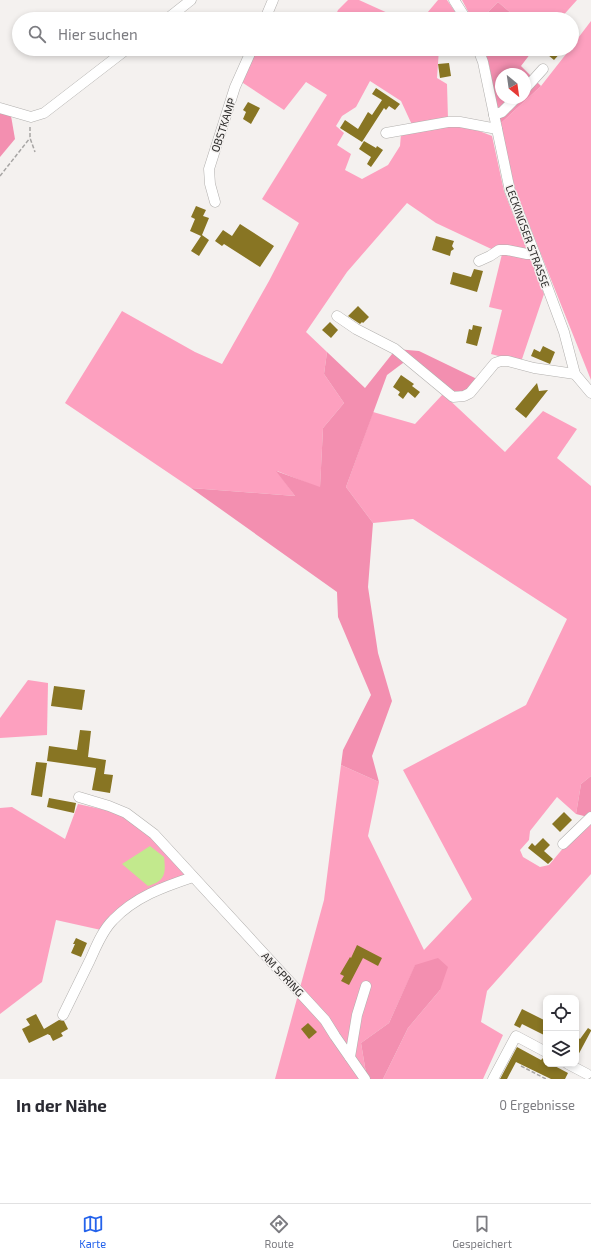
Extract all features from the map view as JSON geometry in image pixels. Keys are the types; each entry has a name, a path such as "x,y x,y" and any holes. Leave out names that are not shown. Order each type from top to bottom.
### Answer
{"street":[{"path":"176,12 191,0"},
{"path":"267,12 273,0"},
{"path":"454,0 462,12"},
{"path":"0,108 31,117 44,113 119,56"},
{"name":"OBSTKAMP","path":"215,202 210,184 209,169 236,87 249,56"},
{"name":"LECKINGSER STRASSE","path":"481,56 510,191 564,332 575,374 591,393"},
{"path":"531,82 543,69"},
{"path":"494,115 502,112 510,104"},
{"path":"386,133 448,122 460,122 497,129"},
{"path":"480,261 486,259 499,250 535,254"},
{"path":"337,316 356,329 395,349 453,397 464,396 470,393 495,363 501,361 508,361 534,368 575,374"},
{"name":"AM SPRING","path":"79,797 126,813 154,834 325,1020 365,1079"},
{"path":"563,844 591,817"},
{"path":"62,1015 101,936 112,921 145,895 193,877"},
{"path":"350,1057 357,1015 366,986"},
{"path":"493,1079 516,1036 543,1050"},
{"path":"574,1067 587,1074"}],"path":[{"path":"31,117 30,138 35,152"},
{"path":"0,176 30,138"},
{"path":"521,1066 546,1079"}],"shaded area":[{"path":"348,0 359,0 386,12 337,12"},
{"path":"438,0 447,0 455,12 428,12"},
{"path":"462,0 577,0 566,12 510,12 498,2 488,12 468,12"},
{"path":"498,2 510,12 488,12"},
{"path":"591,21 591,380 515,189 500,124 522,104 531,104 531,95 541,86 565,56 579,56 579,37"},
{"path":"251,56 439,56 437,78 447,84 448,119 413,127 401,101 370,81 356,107 342,116 336,126 344,133 337,145 351,154 345,170 362,179 388,165 400,146 401,134 442,125 464,125 492,136 504,191 544,294 521,362 491,354 502,310 489,307 502,254 436,223 407,203 347,272 306,332 327,352 324,374 344,403 323,428 320,488 277,471 295,496 191,488 65,403 122,311 195,352 222,364 269,281 299,223 262,199 327,95 306,82 284,110 240,81"},
{"path":"486,56 529,56 521,66 523,68 495,68 495,97"},
{"path":"531,76 541,86 531,95"},
{"path":"496,104 522,104 500,124"},
{"path":"0,108 10,110 15,139 0,157"},
{"path":"396,349 419,351 477,379 469,391 451,391 411,357 387,375 346,487 373,523 368,587 378,653 392,701 372,756 379,782 341,765 343,750 371,695 338,617 337,592 191,488 295,496 276,471 320,487 323,428 344,403 324,374 327,352 365,388"},
{"path":"443,394 505,452 543,411 577,429 557,458 591,486 591,776 581,784 576,814 557,797 530,831 529,840 520,850 523,857 540,867 549,865 591,815 591,874 487,991 481,1022 503,1035 483,1079 383,1079 408,1028 440,990 415,966 389,1023 361,1043 367,1079 275,1079 324,900 341,765 379,782 368,836 424,950 472,899 403,770 526,705 567,619 413,519 373,523 346,487 373,412 415,424"},
{"path":"28,680 48,683 47,735 0,738 0,718"},
{"path":"591,776 591,815 588,817 576,814 581,784"},
{"path":"78,804 124,814 152,836 187,873 185,876 144,894 101,930 56,920 42,982 0,1014 0,808 12,807 65,839"},
{"path":"150,846 164,857 165,868 161,879 158,882 148,886 122,864"},
{"path":"438,958 448,967 440,990 408,1028 383,1079 367,1079 361,1043 389,1023 415,965"}],"building":[{"path":"549,56 558,56 554,60"},
{"path":"449,63 451,76 440,78 438,64"},
{"path":"376,88 400,104 395,110 389,106 386,110 384,108 362,142 340,128 345,120 358,129 368,112 372,115 382,100 372,94"},
{"path":"248,102 260,108 251,124 243,119 246,112 243,110"},
{"path":"364,141 383,150 371,167 367,164 371,157 359,149"},
{"path":"196,206 206,210 203,216 209,218 202,235 209,240 199,256 191,251 201,236 190,231 195,219 191,217"},
{"path":"240,224 274,246 260,267 224,244 222,246 215,241 223,230 232,236"},
{"path":"436,236 454,241 452,246 454,249 451,251 450,256 432,250"},
{"path":"474,269 483,271 477,292 450,284 453,272 471,277"},
{"path":"358,306 369,317 360,324 348,316"},
{"path":"330,322 338,330 331,338 322,330"},
{"path":"473,325 482,327 477,346 466,343 469,329 472,330"},
{"path":"543,346 555,352 550,364 531,356 534,349 540,352"},
{"path":"401,375 414,384 412,386 420,392 415,398 408,392 403,399 398,395 400,392 393,387"},
{"path":"537,383 539,391 548,390 526,418 515,409"},
{"path":"54,686 85,690 82,710 51,706"},
{"path":"80,730 91,731 88,757 106,760 104,774 113,775 110,793 92,790 96,768 47,761 49,746 77,750"},
{"path":"36,762 47,763 42,797 31,795"},
{"path":"49,798 76,803 74,813 47,807"},
{"path":"564,812 572,820 560,832 552,824"},
{"path":"543,838 550,845 544,851 553,859 548,864 528,848 532,843 535,846"},
{"path":"76,938 87,943 81,957 71,953"},
{"path":"357,945 382,958 378,966 363,958 349,985 341,981 344,976 340,974 350,957 351,958"},
{"path":"522,1009 543,1020 543,1034 522,1024 520,1028 514,1025"},
{"path":"36,1014 44,1029 59,1020 64,1021 68,1029 61,1033 63,1036 53,1041 48,1034 29,1043 22,1029 30,1025 26,1019"},
{"path":"308,1023 317,1032 309,1039 301,1029"},
{"path":"588,1028 591,1030 579,1053 579,1038 580,1039"},
{"path":"517,1047 541,1060 543,1058 543,1067 557,1067 568,1073 565,1079 551,1079 516,1062 507,1079 500,1079"}]}
